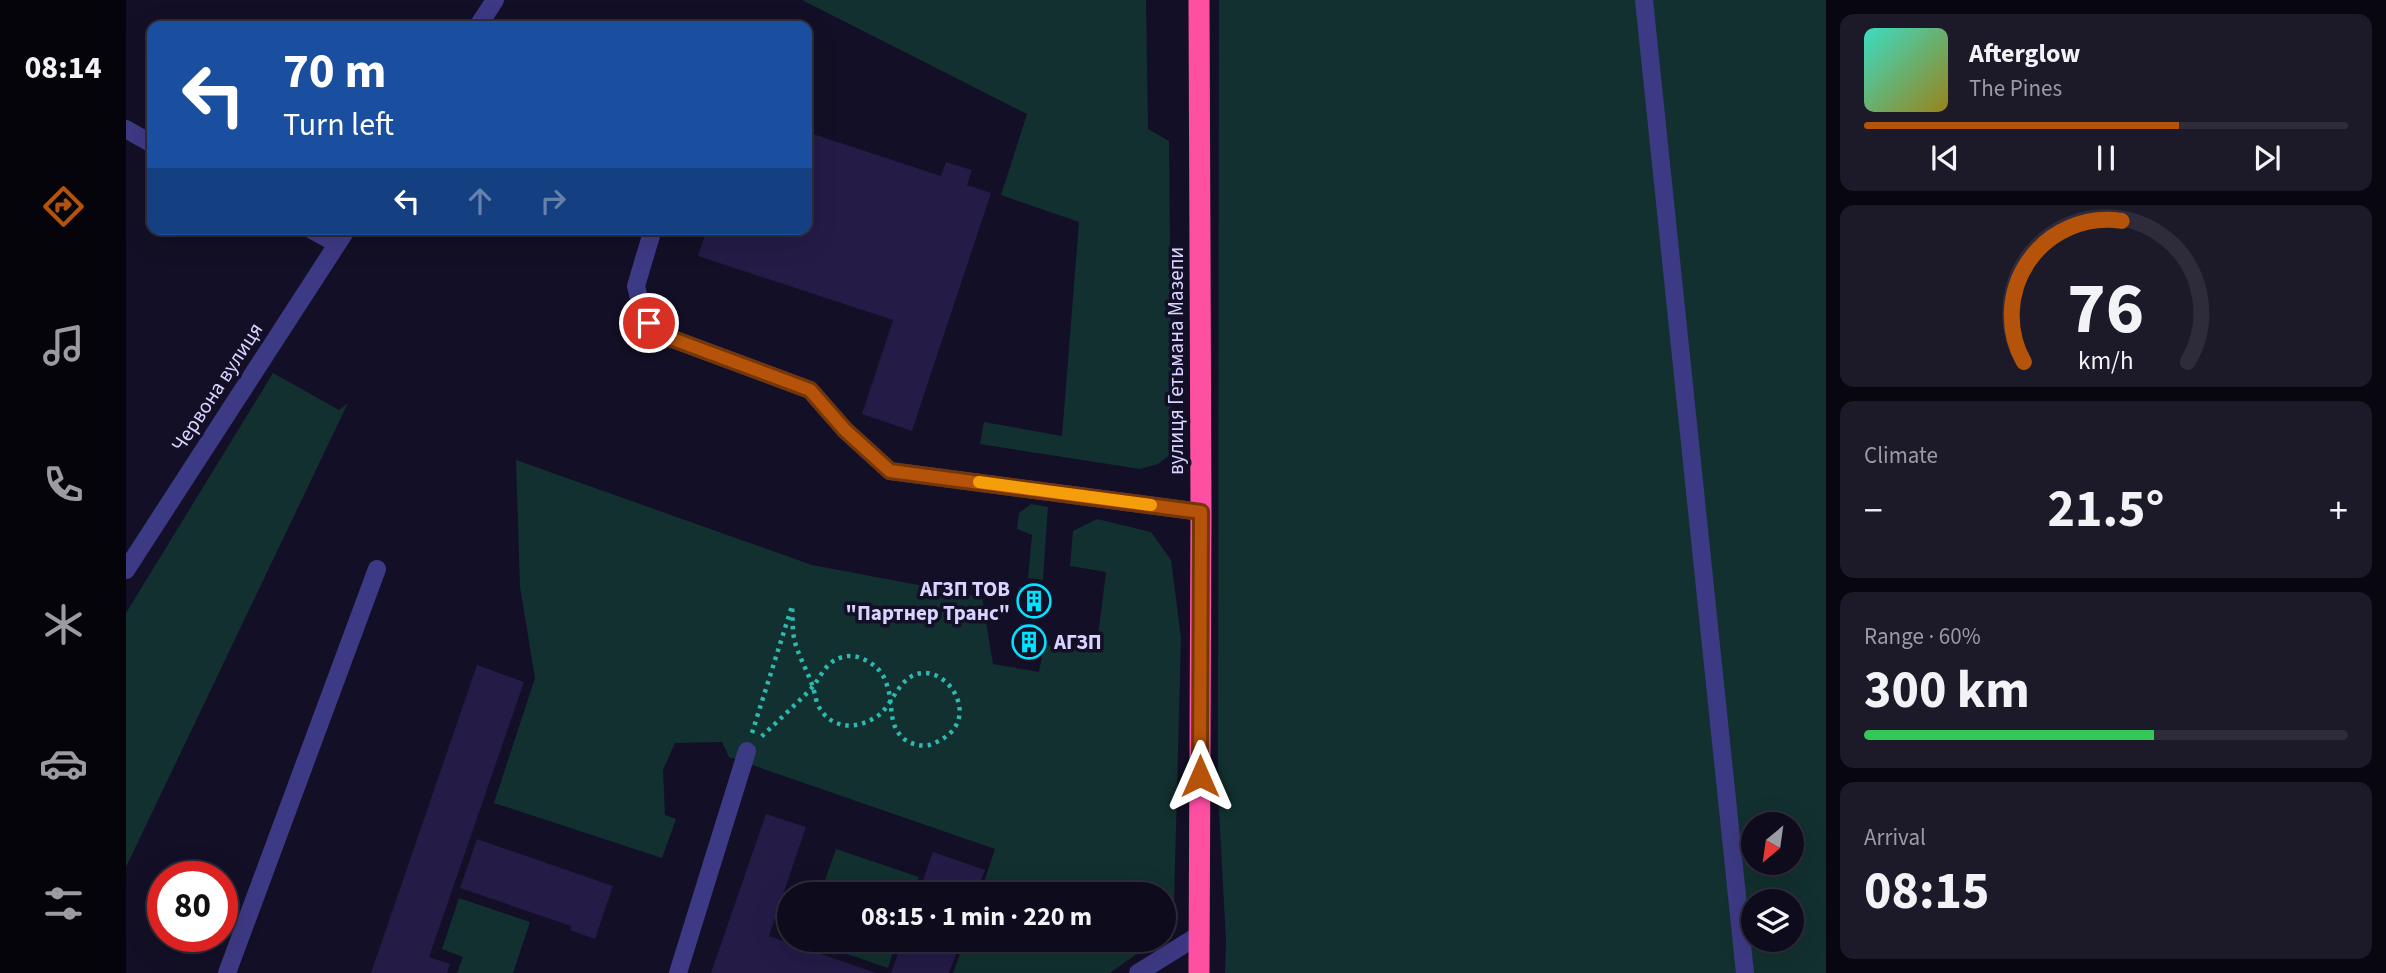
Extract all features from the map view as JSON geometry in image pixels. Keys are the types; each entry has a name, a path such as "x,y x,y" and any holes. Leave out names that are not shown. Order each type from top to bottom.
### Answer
{"highway":[{"name":"вулиця Гетьмана Мазепи","path":"1199,0 1199,973"}],"street":[{"path":"481,21 495,0"},
{"path":"1644,0 1745,973"},
{"path":"126,129 147,141"},
{"path":"651,235 636,286 642,312 649,323 670,338 810,390 845,430 890,471 1201,512"},
{"name":"Червона вулиця","path":"126,570 342,237"},
{"path":"227,973 377,569"},
{"path":"678,973 747,751"},
{"path":"1138,973 1199,935"}],"path":[{"path":"747,751 792,606 794,638 813,687 818,705 834,723 851,727 866,723 881,713 889,703 906,679 923,673 940,678 954,690 960,709 955,727 941,741 925,746 910,743 898,733 892,721 889,703 888,686 877,665 858,657 844,656 830,663 813,687 747,751"}],"green space":[{"path":"802,0 1146,0 1148,129 1169,141 1172,453 1158,464 1140,469 980,444 984,422 1062,436 1079,222 1001,195 1027,114"},
{"path":"1219,0 1826,0 1826,973 1225,973 1226,941 1218,791"},
{"path":"273,373 339,410 348,403 126,867 126,613"},
{"path":"516,460 812,565 982,597 993,664 1039,672 1044,645 1096,652 1106,572 1070,566 1073,531 1097,519 1151,532 1171,560 1181,638 1175,882 984,882 995,849 729,757 722,742 675,743 663,770 665,815 676,819 662,858 494,803 535,678 520,587"},
{"path":"1031,504 1048,507 1043,580 1028,578 1032,535 1017,529 1019,513"},
{"path":"836,849 919,877 917,882 824,882"},
{"path":"459,898 530,922 513,973 457,973 463,957 442,949"},
{"path":"841,952 893,952 888,968"},
{"path":"961,952 1139,952 1110,973 953,973"}],"building":[{"path":"812,134 941,176 946,162 972,170 967,185 991,193 912,431 862,414 893,320 698,256 705,235 812,235"},
{"name":"АГЗП ТОВ \"Партнер Транс\"","path":"1019,587 1051,592 1048,614 1016,610"},
{"name":"АГЗП","path":"1020,624 1041,627 1038,660 1016,657"},
{"path":"477,665 524,682 429,957 450,964 447,973 371,973"},
{"path":"766,814 806,827 787,882 777,882 777,912 769,936 777,939 777,952 815,952 876,973 711,973"},
{"path":"477,839 613,886 595,939 570,930 571,926 460,888"},
{"path":"933,852 985,870 980,882 922,882"},
{"path":"899,952 957,952 949,973 891,973"}],"slow traffic":[{"path":"979,482 1151,505"}],"place":[{"name":"АГЗП ТОВ \"Партнер Транс\"","path":"1034,601"},
{"name":"АГЗП","path":"1029,642"}],"route":[{"path":"649,323 670,338 810,390 845,430 890,471 1201,512 1200,776"}]}
